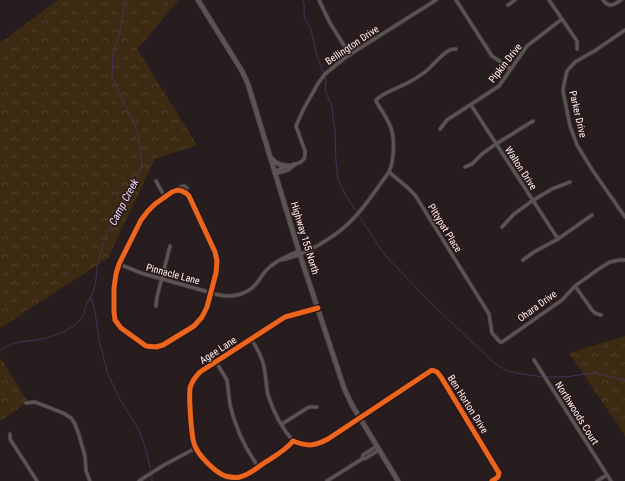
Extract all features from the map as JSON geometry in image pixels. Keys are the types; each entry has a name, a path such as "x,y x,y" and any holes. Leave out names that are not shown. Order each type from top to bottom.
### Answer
{"main road":[{"name":"Highway 155 North","path":"198,0 242,70 249,87 300,253 344,388 352,405 398,481"},
{"path":"270,157 277,164 288,166"}],"street":[{"path":"319,0 330,23 350,55"},
{"name":"Bellington Drive","path":"296,164 304,159 305,151 296,126 303,110 325,74 346,57 436,0"},
{"path":"456,0 492,56 511,70"},
{"path":"508,5 515,0"},
{"path":"549,0 577,41 577,49"},
{"path":"603,0 605,3 610,5 621,0"},
{"name":"Pipkin Drive","path":"440,129 447,120 499,86 527,46 562,19"},
{"name":"Parker Drive","path":"625,30 596,50 574,62 568,71 563,91 570,126 577,144 593,171 625,217"},
{"path":"389,172 392,165 393,134 391,127 376,100 386,92 415,79 425,72 437,60 451,50 456,49"},
{"name":"Walton Drive","path":"471,105 558,239"},
{"path":"465,167 472,164 482,154 496,144 533,121"},
{"path":"275,172 296,164"},
{"path":"275,172 288,170 296,164"},
{"name":"Pinnacle Lane","path":"119,264 141,273 223,296 236,296 245,293 255,285 270,266 331,238 350,222 389,172"},
{"name":"Pittypat Place","path":"389,172 415,195 480,299"},
{"path":"156,181 165,197"},
{"path":"502,227 514,214 532,201 552,189 570,182"},
{"path":"179,190 188,195 214,250 217,264 211,293 205,311 200,320 163,345 149,347 121,328 115,320 115,278 119,264 143,218 153,206 165,197 174,191 179,190"},
{"path":"523,260 527,256 558,239 592,215"},
{"path":"156,306 161,279 170,246"},
{"name":"Ohara Drive","path":"480,299 489,314 492,332 500,342 502,342 562,300 575,286 610,262 625,260"},
{"path":"575,286 592,310 601,315"},
{"name":"Agee Lane","path":"196,448 192,436 190,386 200,372 285,317 318,308"},
{"path":"251,340 258,350 261,358 272,407 293,441 311,446 319,444 361,418"},
{"name":"Northwoods Court","path":"534,360 611,481"},
{"path":"216,362 227,380 230,405 240,435 258,467"},
{"name":"Ben Horton Drive","path":"361,418 432,370 438,372 500,473 498,477 492,481"},
{"path":"26,403 35,402 63,413 71,418 79,435 85,456 86,471 90,481"},
{"path":"282,424 309,407 317,407"},
{"path":"10,434 10,439 37,481"},
{"path":"139,481 164,465 196,448 216,471 225,476 240,477 248,474 286,449 293,441"},
{"path":"327,481 366,458 378,448"},
{"path":"597,481 607,475"}],"green space":[{"path":"58,0 179,0 137,49 197,145 155,159 108,258 0,328 0,43"},
{"path":"625,336 625,436 569,353"},
{"path":"0,357 28,402 0,421"}],"waterway":[{"name":"Camp Creek","path":"0,351 18,342 42,339 59,334 82,318 86,305 94,289 97,265 107,233 136,181 141,168 142,163 139,139 135,124 112,78 113,55 119,36 126,0"},
{"path":"303,0 305,20 310,28 317,57 324,73"},
{"path":"325,76 325,91 332,106 338,180 346,196 385,255 429,301 493,362 506,370 543,377"},
{"path":"91,298 95,311 99,340 108,374 118,396 139,430 151,471"},
{"path":"547,377 565,377 593,373 625,380"},
{"path":"152,476 152,481"}],"cycle path":[{"path":"178,190 189,196 215,252 217,261 216,273 207,307 202,317 194,326 163,345 156,347 146,346 121,328 115,320 114,288 116,274 119,264 141,220 155,204 172,192 178,190"},
{"path":"318,308 285,317 200,372 195,377 190,388 192,435 197,450 208,463 225,476 243,476 280,453 293,441 311,445 328,439 432,370 437,372 441,377 499,473 498,477 492,481"}]}
